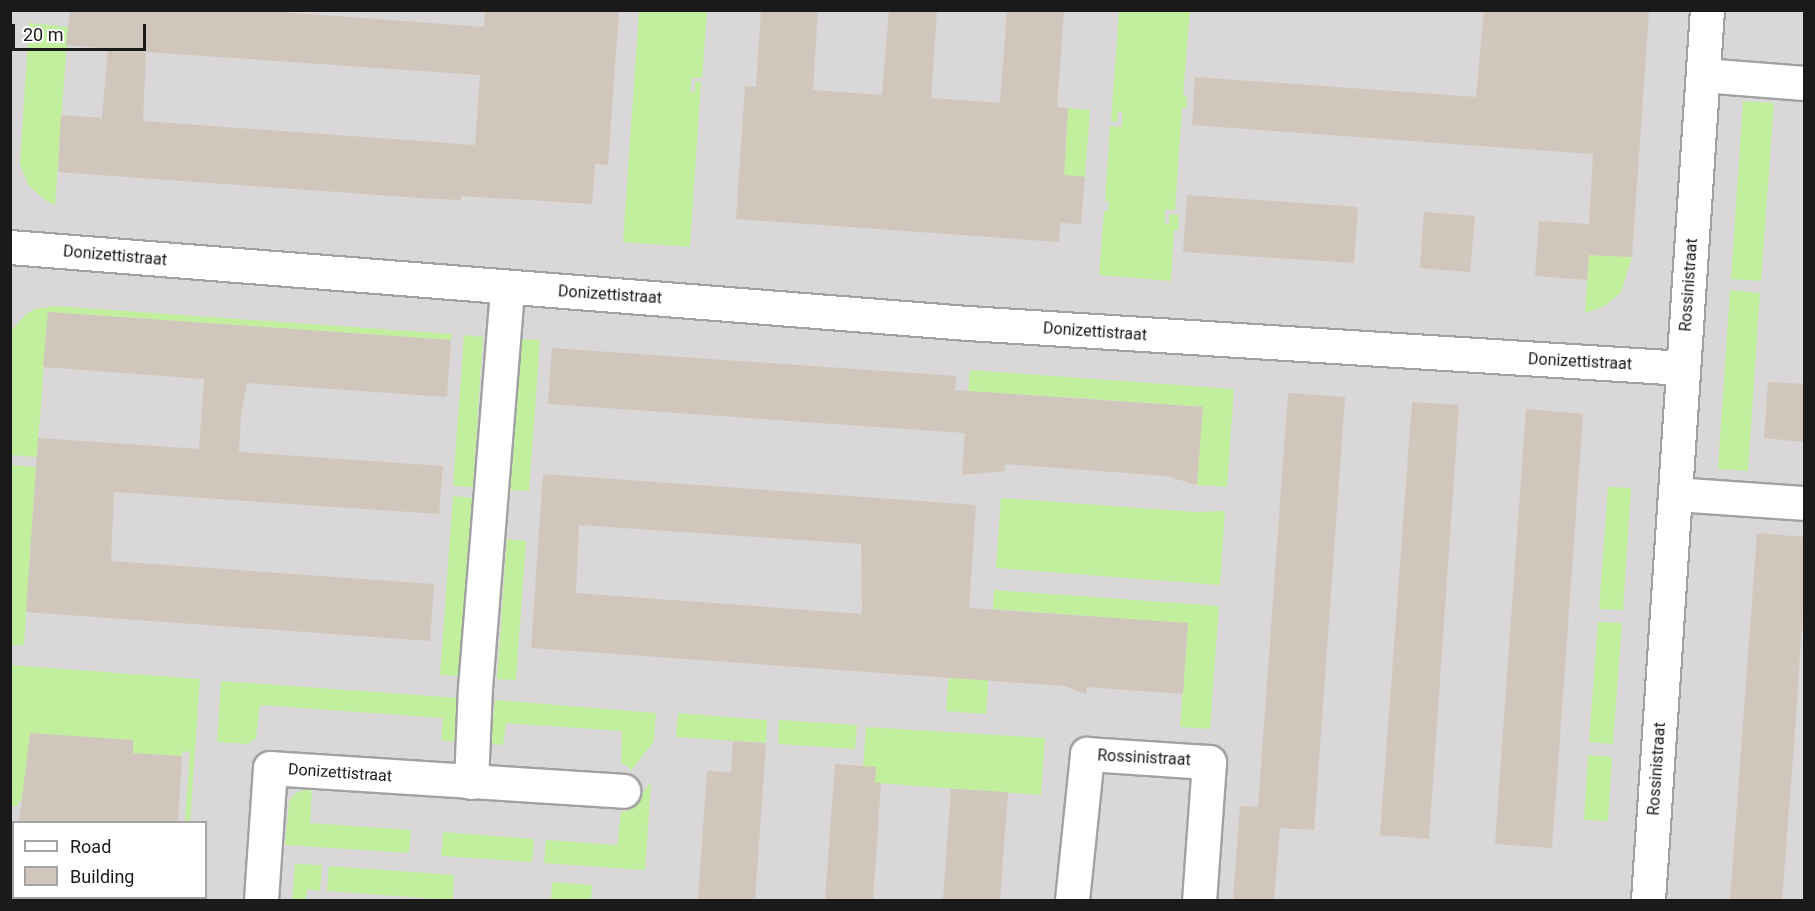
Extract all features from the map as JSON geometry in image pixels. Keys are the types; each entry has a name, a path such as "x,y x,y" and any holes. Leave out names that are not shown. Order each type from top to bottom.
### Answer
{"street":[{"name":"Rossinistraat","path":"1648,900 1707,10"},
{"path":"1703,75 1804,83"},
{"name":"Donizettistraat","path":"10,247 1245,342 1683,368"},
{"path":"471,782 475,688 507,287"},
{"path":"1675,494 1804,503"},
{"name":"Rossinistraat","path":"1072,900 1087,754 1209,762 1199,900"},
{"name":"Donizettistraat","path":"261,900 270,768 622,791"}],"shaded area":[{"path":"10,11 1804,11 1804,900 11,900"}],"green space":[{"path":"639,11 707,11 702,78 691,78 691,92 695,92 695,82 701,82 690,247 623,242"},
{"path":"1119,11 1190,11 1183,96 1187,97 1187,108 1182,108 1175,210 1165,210 1165,224 1169,224 1169,214 1179,215 1178,230 1174,230 1171,281 1099,275 1104,211 1108,211 1109,201 1105,201 1110,126 1122,127 1122,112 1118,112 1117,122 1111,121"},
{"path":"29,23 68,27 55,205 45,200 28,185 20,164"},
{"path":"1743,101 1774,103 1761,281 1731,279"},
{"path":"1068,108 1090,110 1085,177 1064,175"},
{"path":"1589,255 1632,257 1621,292 1605,306 1585,313"},
{"path":"1730,290 1760,293 1748,471 1718,469"},
{"path":"56,306 452,334 451,340 48,312 37,457 11,455 10,332 26,314 35,309"},
{"path":"464,335 483,337 473,487 453,486"},
{"path":"520,339 540,340 529,491 510,490"},
{"path":"970,370 1234,389 1227,487 1197,485 1202,407 1066,397 1049,399 1050,396 1009,394 1005,440 964,437"},
{"path":"11,465 36,467 24,645 11,645"},
{"path":"1608,487 1631,488 1623,610 1599,609"},
{"path":"453,496 472,498 459,676 440,675"},
{"path":"1001,498 1196,512 1225,511 1220,585 996,568"},
{"path":"507,539 526,541 516,680 497,679"},
{"path":"994,590 1219,606 1210,729 1180,727 1188,623 1131,622 1130,619 993,609"},
{"path":"1598,622 1622,623 1613,744 1589,742"},
{"path":"952,630 992,633 986,714 946,711"},
{"path":"10,665 200,679 190,821 185,821 190,752 183,751 182,756 133,753 133,740 50,735 45,803 18,801 18,806 11,806"},
{"path":"221,681 459,698 456,742 441,740 443,718 260,705 256,738 248,744 217,742"},
{"path":"495,700 656,713 654,741 630,772 629,767 621,763 622,731 506,723 503,745 491,744"},
{"path":"678,713 767,720 766,743 676,737"},
{"path":"779,720 857,725 855,749 778,744"},
{"path":"866,727 1045,738 1041,795 862,782"},
{"path":"1588,755 1612,757 1608,821 1584,820"},
{"path":"651,782 645,870 544,863 546,840 617,845 621,812 628,811"},
{"path":"309,789 312,792 310,823 411,830 409,853 285,845 289,801 297,792"},
{"path":"443,832 534,839 532,862 441,856"},
{"path":"295,864 322,865 320,891 307,889 306,900 292,900"},
{"path":"329,866 454,875 453,900 327,891"},
{"path":"552,882 592,885 591,900 551,900"}],"building":[{"path":"70,10 254,10 484,27 485,10 619,10 608,165 595,164 592,204 461,196 461,200 420,198 58,172 61,115 102,118 108,49 66,45","holes":["146,52 480,75 475,145 143,121"]},
{"path":"761,10 818,10 813,90 882,95 889,10 937,10 931,98 1000,103 1007,10 1064,10 1057,107 1068,108 1064,175 1085,177 1081,224 1060,223 1059,242 736,219 745,86 756,87"},
{"path":"1484,10 1649,10 1632,257 1589,255 1587,280 1535,276 1539,221 1589,224 1593,154 1192,125 1195,77 1476,97"},
{"path":"1187,195 1358,207 1354,263 1183,252"},
{"path":"1424,212 1475,216 1470,272 1420,268"},
{"path":"48,312 451,340 447,397 247,383 241,415 239,452 443,466 439,514 114,492 111,561 434,584 430,641 26,612 38,438 199,449 204,379 43,367"},
{"path":"552,348 956,376 955,390 1203,407 1197,485 1166,476 1005,464 1005,471 962,475 965,433 548,404"},
{"path":"1768,382 1804,384 1804,442 1764,438"},
{"path":"1288,393 1345,397 1314,830 1280,828 1274,900 1233,900 1240,806 1258,807"},
{"path":"1412,402 1459,405 1429,839 1380,835"},
{"path":"1526,409 1583,414 1552,848 1495,844"},
{"path":"543,474 976,505 969,608 1188,623 1183,694 1086,687 1086,694 1064,686 531,648","holes":["579,525 861,544 862,614 576,593"]},
{"path":"1757,533 1804,537 1804,593 1795,731 1782,900 1730,900"},
{"path":"30,733 133,740 133,753 182,756 178,821 19,821"},
{"path":"733,741 766,743 755,900 698,900 707,771 731,772"},
{"path":"835,764 876,767 875,783 881,783 873,900 825,900"},
{"path":"951,789 1008,792 1000,900 943,900"}]}
